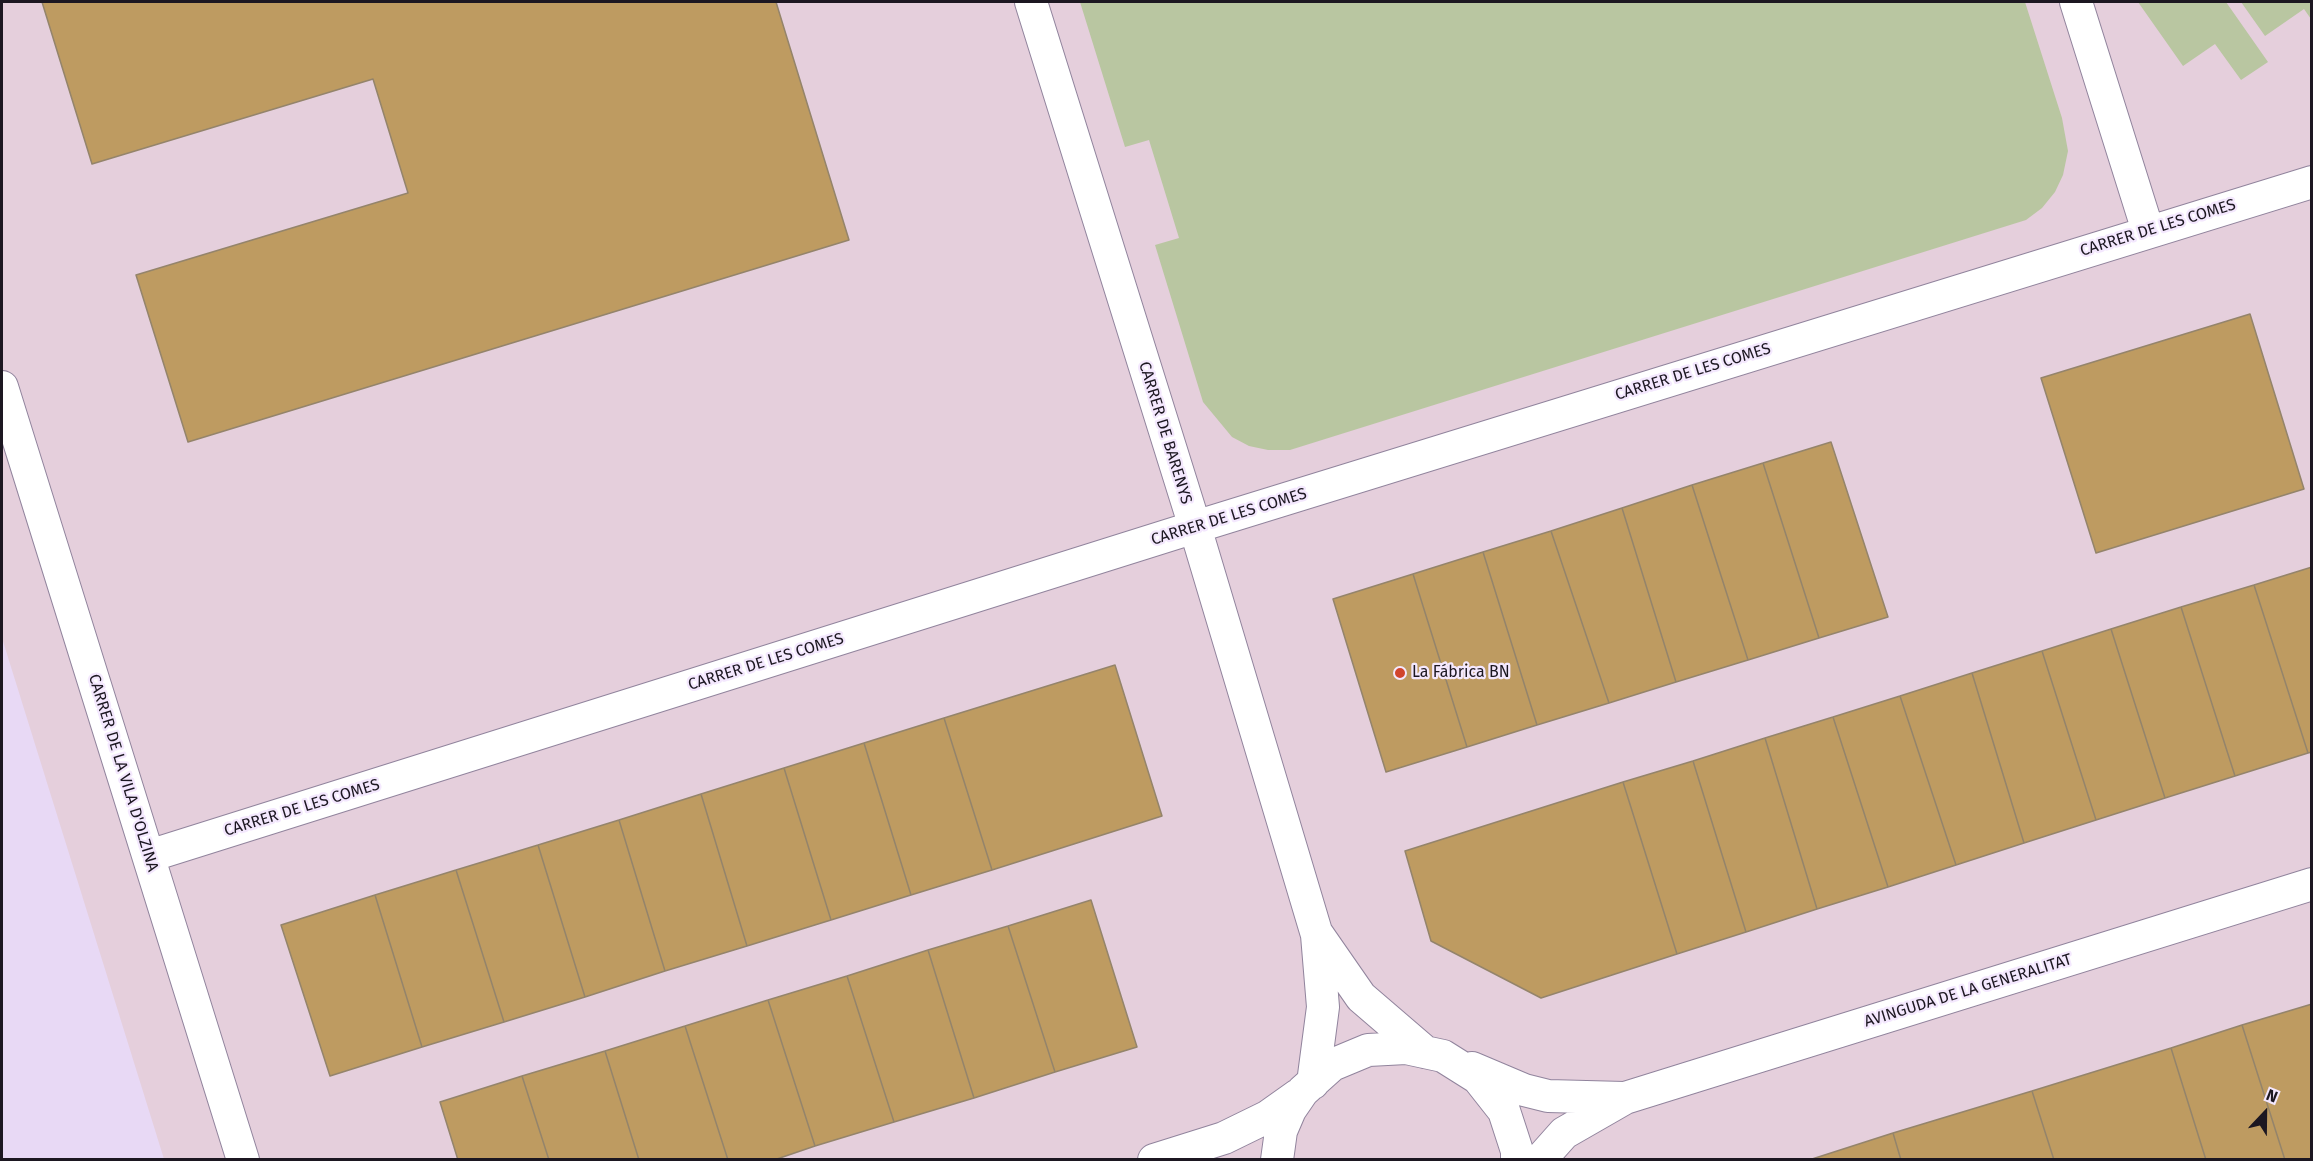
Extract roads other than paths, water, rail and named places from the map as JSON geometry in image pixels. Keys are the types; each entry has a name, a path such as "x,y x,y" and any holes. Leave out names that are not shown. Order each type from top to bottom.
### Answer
{"street":[{"name":"CARRER DE BARENYS","path":"1031,2 1195,527 1317,935 1323,1008 1308,1087"},
{"path":"2076,2 2148,231"},
{"name":"CARRER DE LES COMES","path":"149,856 1195,527 2312,182"},
{"name":"CARRER DE LA VILA D'OLZINA","path":"2,387 243,1160"},
{"name":"AVINGUDA DE LA GENERALITAT","path":"1540,1160 1564,1133 1625,1098 2312,884"},
{"name":"CARRER DE BARENYS","path":"1317,935 1360,997 1434,1054"},
{"path":"1154,1160 1224,1138 1267,1117 1308,1087 1332,1065 1368,1050 1406,1048 1434,1054 1478,1078 1504,1111 1517,1151 1517,1160"},
{"name":"AVINGUDA DE LA GENERALITAT","path":"1434,1054 1524,1090 1548,1096 1625,1098"},
{"path":"1256,1160 1279,1145 1290,1110 1308,1087"}],"place":[{"name":"La Fábrica BN","path":"1400,673"}]}
